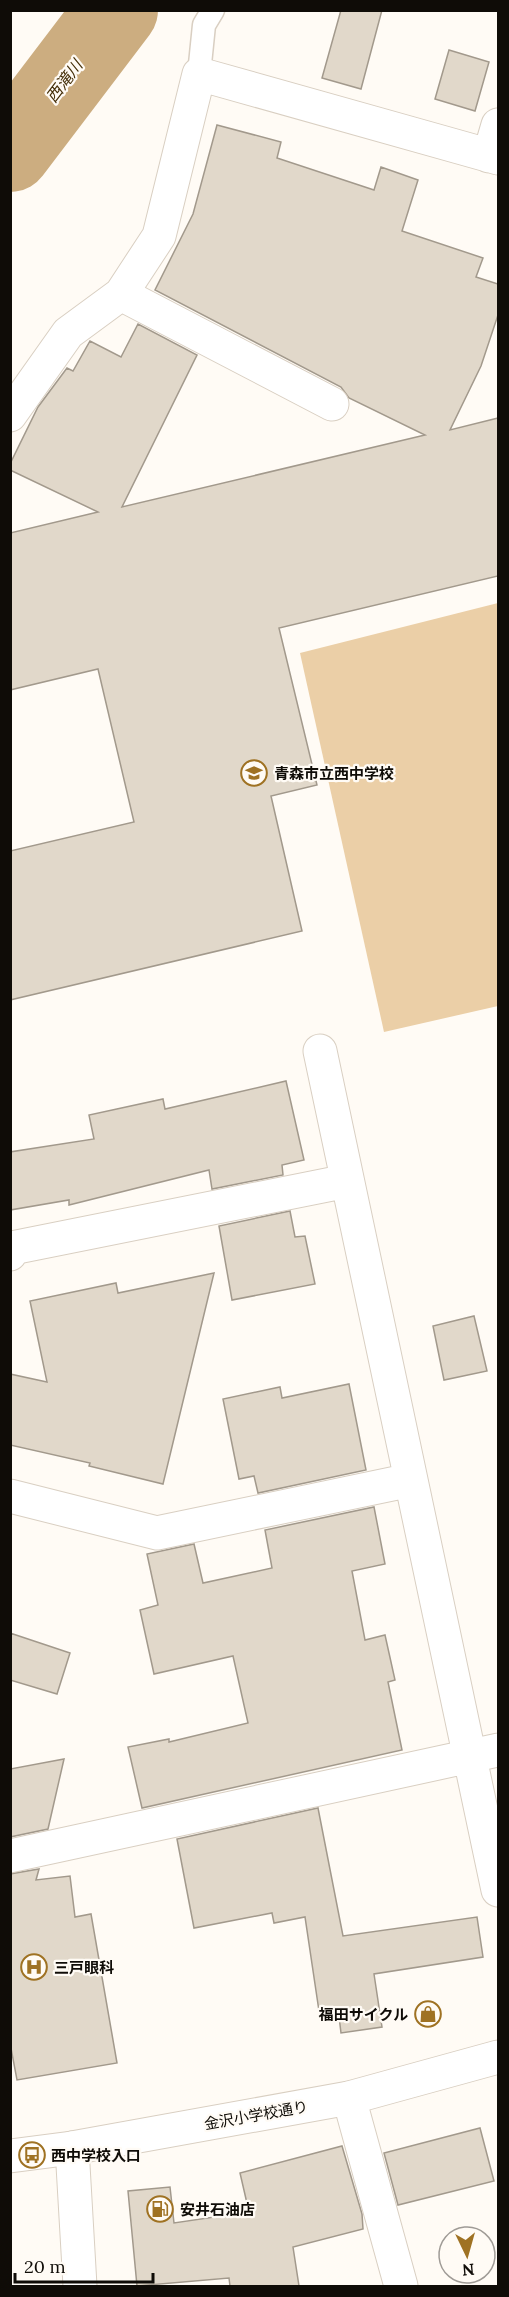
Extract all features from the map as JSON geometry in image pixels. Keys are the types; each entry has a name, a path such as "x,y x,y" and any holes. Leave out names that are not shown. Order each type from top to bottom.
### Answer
{"street":[{"path":"10,415 68,333 121,294 159,236 199,74 495,146"},
{"path":"121,294 332,404"},
{"path":"320,1051 411,1480 484,1753 498,1890"},
{"path":"10,1254 12,1248 347,1181"},
{"path":"10,1496 157,1533 411,1480"},
{"path":"10,1856 484,1753"},
{"name":"金沢小学校通り","path":"10,2156 72,2148 349,2098 498,2056"},
{"path":"349,2098 401,2286"},
{"path":"72,2148 80,2286"}],"lane":[{"path":"199,74 204,25 213,10"}],"shaded area":[{"path":"498,603 498,1006 384,1032 300,653"}],"building":[{"path":"341,10 382,10 361,89 322,78"},
{"path":"449,50 489,62 475,111 435,99"},
{"path":"217,125 281,142 277,158 374,190 381,167 418,180 402,231 483,258 476,277 498,284 498,315 481,366 450,430 498,418 498,576 279,628 317,785 271,796 302,931 10,1000 10,851 134,822 98,669 10,690 10,533 98,512 10,470 10,464 38,407 67,368 73,371 90,341 121,357 138,324 197,355 122,507 425,435 349,398 341,387 155,290 193,214"},
{"path":"286,1081 304,1160 282,1165 283,1175 212,1189 209,1170 69,1205 69,1200 10,1210 10,1152 94,1139 89,1115 163,1099 165,1109"},
{"path":"290,1211 295,1237 305,1236 315,1284 232,1300 219,1226"},
{"path":"214,1273 163,1484 89,1466 90,1463 10,1445 10,1374 47,1382 30,1301 116,1283 118,1293"},
{"path":"474,1316 487,1371 444,1380 433,1326"},
{"path":"349,1384 366,1470 258,1493 254,1476 239,1479 223,1399 280,1387 282,1398"},
{"path":"374,1507 385,1564 352,1571 365,1640 385,1635 395,1680 388,1682 402,1750 142,1808 128,1747 169,1739 169,1742 248,1723 233,1656 154,1674 140,1610 158,1605 147,1554 194,1544 203,1583 272,1568 265,1530"},
{"path":"10,1633 70,1653 57,1694 10,1680"},
{"path":"64,1759 48,1829 10,1837 10,1769"},
{"path":"318,1808 343,1936 477,1917 483,1957 374,1974 382,2027 341,2033 338,2008 319,2011 305,1917 274,1923 272,1913 194,1928 177,1839"},
{"path":"39,1869 36,1880 70,1876 75,1917 91,1914 117,2063 17,2080 10,2043 10,1874"},
{"path":"480,2128 494,2181 398,2205 384,2153"},
{"path":"342,2146 362,2214 363,2229 293,2247 299,2286 230,2286 229,2278 137,2286 128,2191 170,2187 174,2223 249,2212 240,2173"}],"waterway":[{"name":"西滝川","path":"10,151 117,10"}],"place":[{"name":"青森市立西中学校","path":"254,773"},
{"name":"三戸眼科","path":"34,1967"},
{"name":"福田サイクル","path":"428,2014"},
{"name":"西中学校入口","path":"32,2155"},
{"name":"安井石油店","path":"160,2209"}]}
